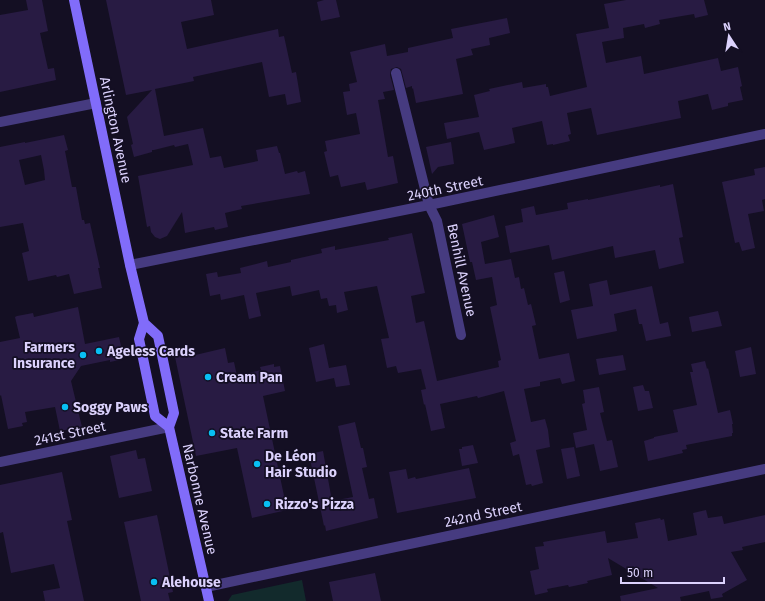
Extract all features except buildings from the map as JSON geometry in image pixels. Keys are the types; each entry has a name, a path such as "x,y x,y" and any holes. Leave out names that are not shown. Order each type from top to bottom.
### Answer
{"main road":[{"name":"Arlington Avenue","path":"74,0 130,265"},
{"path":"130,265 144,323 139,339 155,416 169,427"},
{"name":"Narbonne Avenue","path":"144,323 158,336 174,413 169,427 209,601"}],"street":[{"name":"Benhill Avenue","path":"396,74 429,206 437,220 461,335"},
{"path":"0,122 96,103"},
{"name":"240th Street","path":"130,265 429,206 765,134"},
{"name":"241st Street","path":"0,462 169,427"},
{"name":"242nd Street","path":"206,586 765,469"}],"green space":[{"path":"302,580 306,601 228,601 232,595"}],"place":[{"name":"Ageless Cards","path":"99,351"},
{"name":"Farmers Insurance","path":"83,355"},
{"name":"Cream Pan","path":"208,377"},
{"name":"Soggy Paws","path":"65,407"},
{"name":"State Farm","path":"212,433"},
{"name":"De Léon Hair Studio","path":"257,464"},
{"name":"Rizzo's Pizza","path":"267,504"},
{"name":"Alehouse","path":"154,582"}]}
